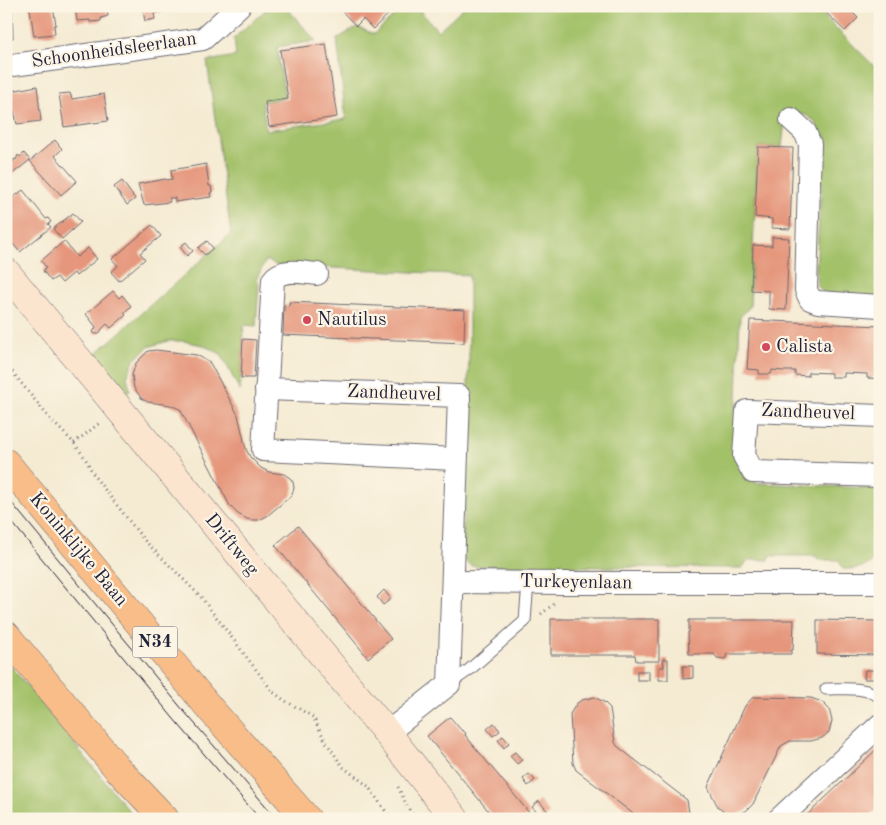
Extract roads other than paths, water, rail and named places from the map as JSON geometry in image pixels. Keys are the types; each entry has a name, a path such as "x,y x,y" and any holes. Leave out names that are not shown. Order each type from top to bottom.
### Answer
{"main road":[{"name":"Koninklijke Baan","path":"6,463 212,711 306,819"},
{"path":"6,635 117,768 165,819"}],"street":[{"name":"Schoonheidsleerlaan","path":"6,66 203,39 239,6"},
{"path":"791,120 805,132 810,144 806,290 810,299 818,302 880,306"},
{"name":"Driftweg","path":"6,272 455,819"},
{"path":"317,274 282,273 276,275 273,280 263,450 456,459"},
{"name":"Zandheuvel","path":"266,389 458,396 453,582"},
{"name":"Zandheuvel","path":"880,416 747,411 744,456 753,472 880,476"},
{"path":"387,734 449,684 453,582"},
{"name":"Turkeyenlaan","path":"453,582 880,583"},
{"path":"779,819 880,725"}],"lane":[{"path":"449,684 469,670 525,621 528,582"},
{"path":"826,689 864,689 880,697"}],"tram line":[{"path":"6,496 183,710 277,819"},
{"path":"6,515 173,718 260,819"}],"place":[{"name":"Nautilus","path":"307,320"},
{"name":"Calista","path":"766,347"}]}
